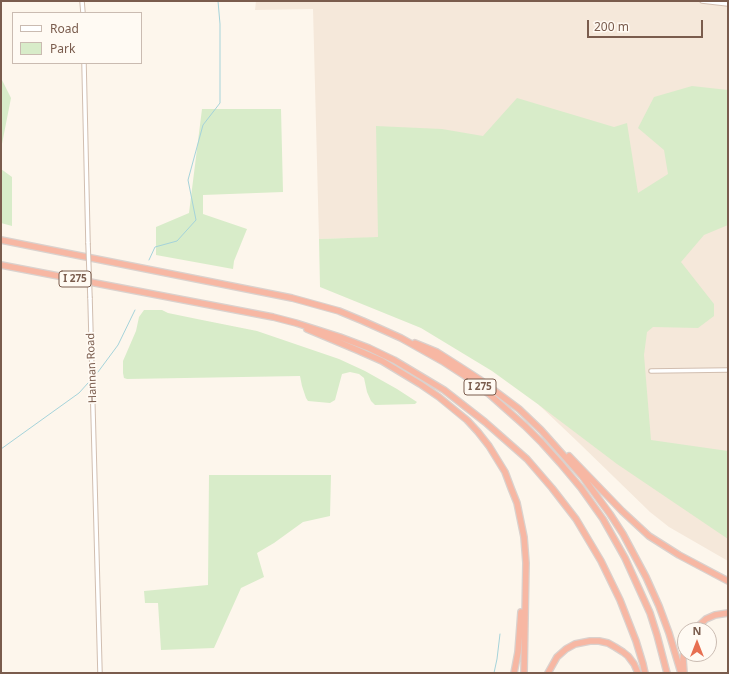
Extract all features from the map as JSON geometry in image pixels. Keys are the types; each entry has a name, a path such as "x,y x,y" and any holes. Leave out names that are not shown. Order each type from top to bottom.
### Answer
{"highway":[{"name":"I 275","path":"1,240 292,298 339,311 363,321 401,338 442,361 465,376 499,402 542,443 581,488 603,519 625,558 650,612 667,673"},
{"name":"I 275","path":"1,265 273,317 296,323 353,342 394,360 444,390 474,412 527,459 552,487 576,519 601,561 620,600 636,641 645,673"},
{"path":"296,323 313,332 382,361 420,384 439,397 467,420 489,446 504,472 517,503 521,520 526,563 524,673"},
{"path":"401,338 423,345 437,352 479,379 519,409 541,430 582,476 623,534 640,564 669,633 680,673"},
{"path":"541,430 552,438 622,511 649,536 679,555 728,581"},
{"path":"514,673 520,639 525,550"},
{"path":"702,622 715,615 728,613"},
{"path":"548,673 557,657 566,649 574,644 590,641 608,643 623,652 634,664 638,673"},
{"path":"683,662 684,673"}],"street":[{"path":"82,1 83,12"},
{"path":"702,1 728,4"},
{"name":"Hannan Road","path":"84,64 100,673"},
{"path":"650,371 728,370"}],"shaded area":[{"path":"256,1 728,1 728,561 669,527 650,512 539,405 535,234 319,239 313,9 255,10"}],"green space":[{"path":"1,78 11,98 1,149"},
{"path":"692,86 728,90 728,225 704,235 681,262 714,304 714,316 698,328 653,327 647,332 644,355 651,440 728,451 728,539 617,464 492,371 421,328 320,287 319,239 378,237 376,126 442,129 483,136 517,98 614,127 627,123 638,193 668,174 664,150 638,128 654,97"},
{"path":"202,109 281,109 283,192 203,195 203,214 247,229 234,261 233,269 156,255 156,227 189,213"},
{"path":"1,169 12,177 12,226 1,223"},
{"path":"144,310 162,310 168,313 257,331 339,359 365,371 417,402 415,404 375,405 371,401 367,392 364,378 359,374 350,372 342,374 335,400 330,403 308,401 300,376 124,378 123,361 136,331 139,317"},
{"path":"209,475 331,475 330,516 303,522 274,543 257,553 264,577 241,588 214,648 161,650 158,603 145,603 144,591 208,585"}],"waterway":[{"path":"149,260 155,247 177,241 196,220 188,180 203,125 220,103 220,24 218,1"},
{"path":"98,372 118,345 135,310"},
{"path":"1,449 79,393 88,383"},
{"path":"494,673 500,634"}]}
